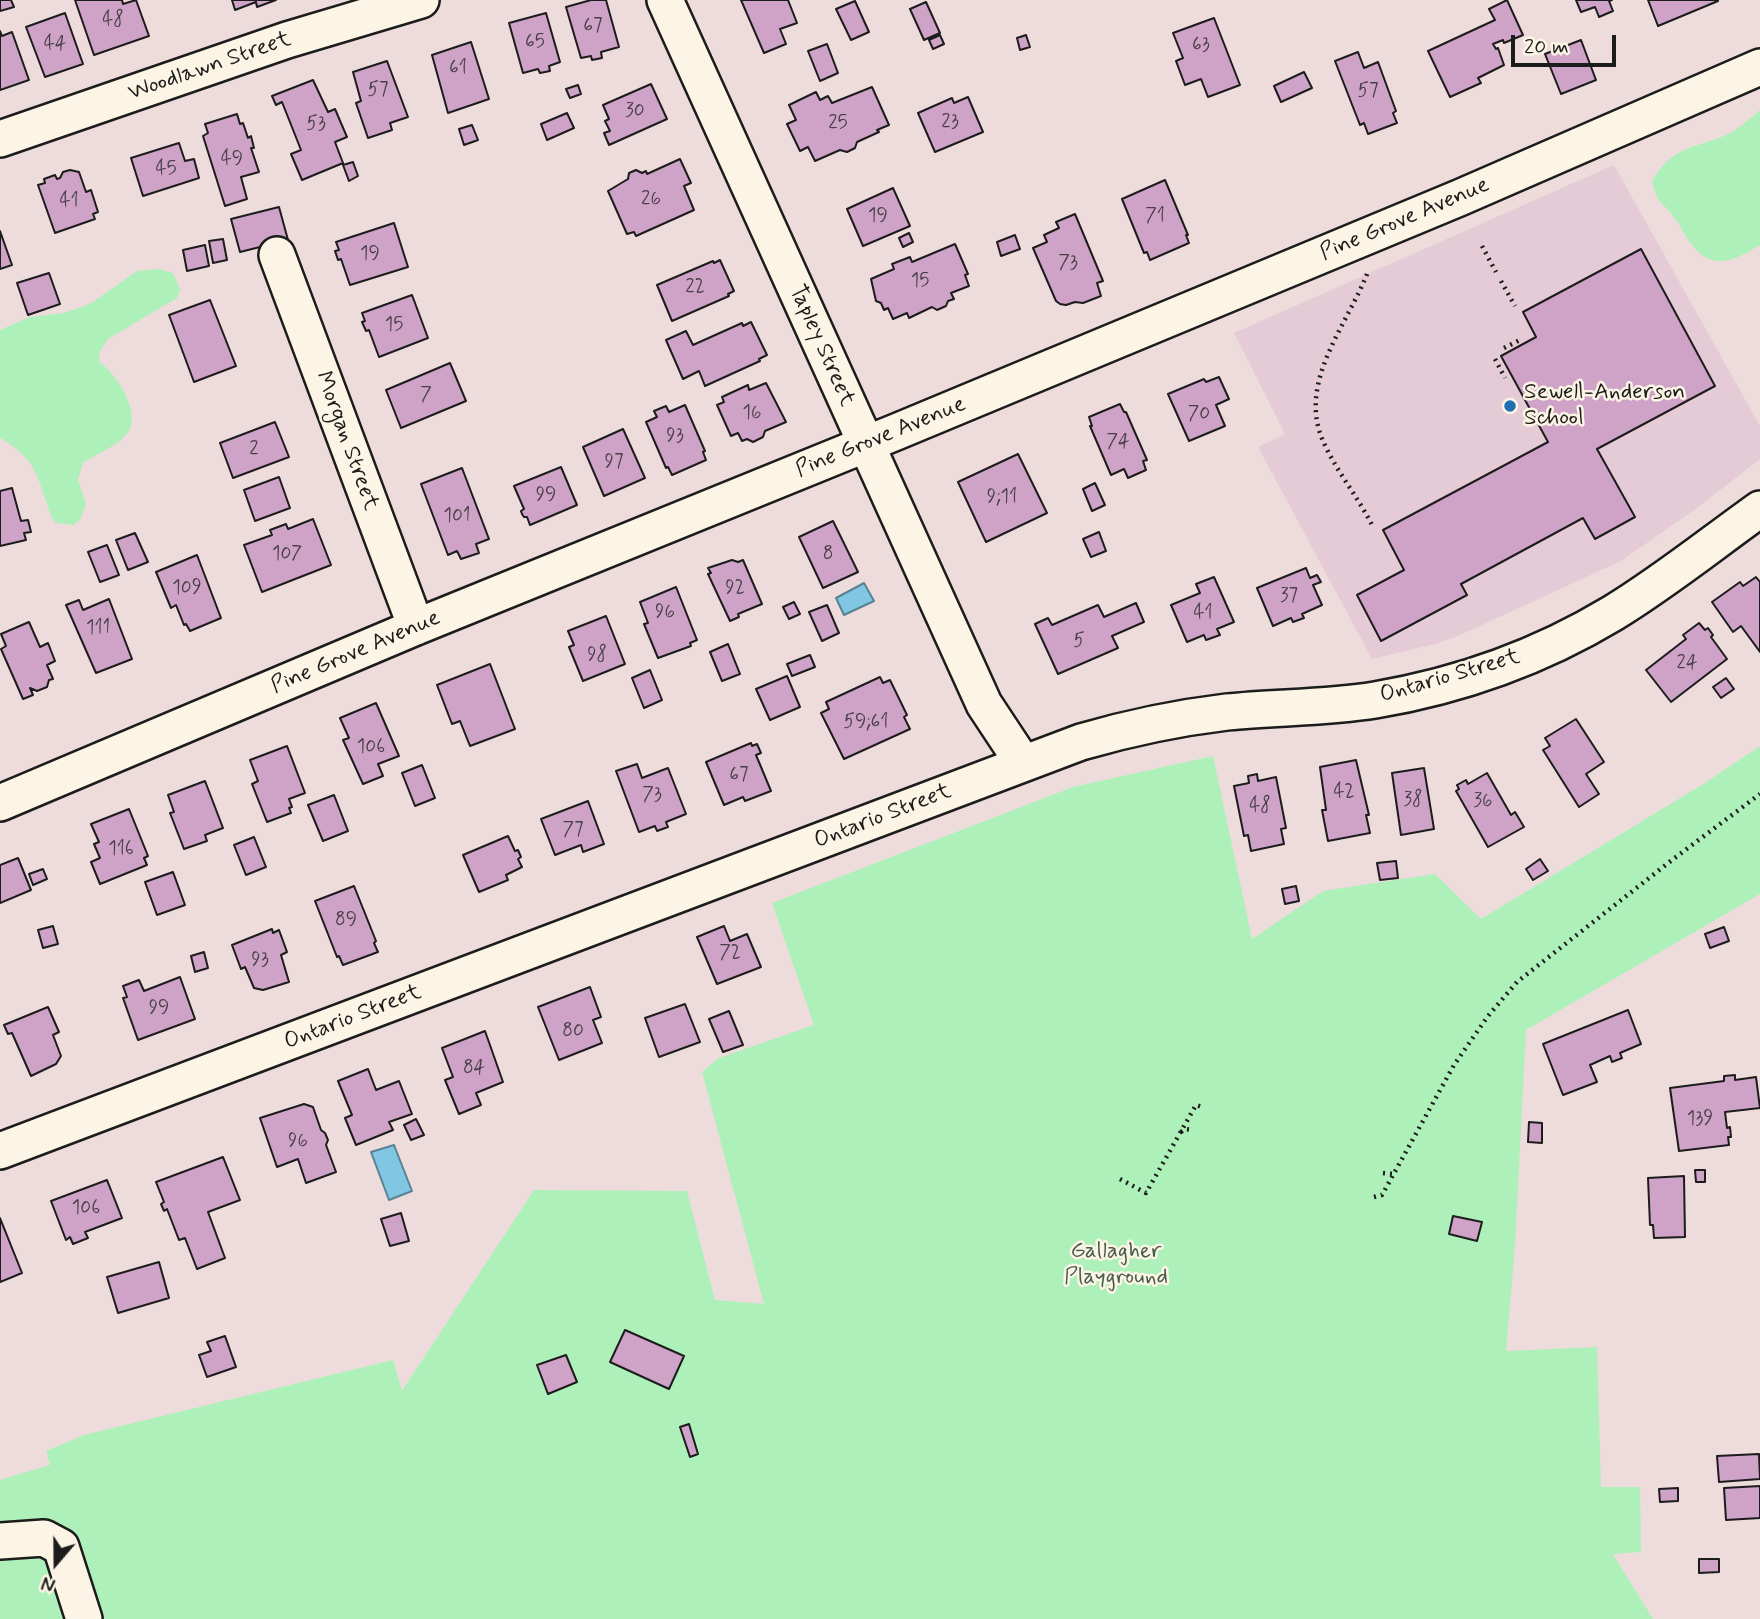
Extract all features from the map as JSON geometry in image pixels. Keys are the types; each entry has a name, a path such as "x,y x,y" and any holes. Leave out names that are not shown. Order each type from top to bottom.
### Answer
{"street":[{"name":"Woodlawn Street","path":"0,139 263,48 372,7 421,0"},
{"name":"Tapley Street","path":"665,0 984,704 1023,763"},
{"name":"Pine Grove Avenue","path":"0,802 415,627 1385,228 1760,67"},
{"name":"Morgan Street","path":"277,255 415,627"},
{"name":"Ontario Street","path":"0,1151 1092,739 1152,724 1224,713 1372,700 1437,686 1505,665 1543,649 1614,612 1760,509"},
{"path":"0,1541 44,1538 61,1547 84,1619"}],"path":[{"path":"1372,525 1326,447 1318,426 1315,405 1323,364 1362,287 1385,228"},
{"path":"1482,246 1496,272"},
{"path":"1500,281 1515,306"},
{"path":"1504,348 1520,340"},
{"path":"1495,359 1505,379"},
{"path":"1374,1197 1382,1195 1454,1065 1488,1016 1517,982 1760,794"},
{"path":"1120,1180 1146,1193 1196,1105 1202,1107"},
{"path":"1180,1133 1185,1129 1193,1130"},
{"path":"1383,1173 1394,1174"}],"shaded area":[{"name":"Sewell-Anderson School","path":"1614,165 1760,426 1760,459 1697,508 1621,561 1458,636 1372,659 1258,447 1285,434 1234,333"}],"green space":[{"path":"1760,110 1760,245 1734,259 1708,259 1692,245 1660,201 1652,181 1675,155 1729,134"},
{"path":"159,269 173,273 180,289 177,298 108,339 99,353 100,363 120,384 129,404 132,423 129,431 114,445 83,463 78,479 86,504 80,520 73,525 56,523 29,462 13,446 0,438 0,330 30,317 64,313 90,304 137,271"},
{"name":"Gallagher Playground","path":"1760,746 1760,894 1526,1030 1515,1246 1506,1351 1597,1347 1601,1487 1640,1487 1641,1552 1613,1554 1653,1619 0,1619 0,1480 50,1465 46,1451 84,1435 393,1360 402,1391 534,1190 687,1191 715,1300 764,1304 702,1072 719,1058 814,1025 772,903 1073,787 1213,756 1252,939 1323,891 1435,874 1481,919 1705,783"}],"water":[{"path":"864,583 874,601 844,615 836,598"},
{"path":"394,1145 412,1191 389,1200 371,1152"}],"building":[{"path":"0,0 11,0 14,7 0,11"},
{"path":"75,0 122,0 123,4 136,0 149,36 94,55"},
{"path":"232,0 276,0 257,7 256,2 235,10"},
{"path":"591,0 606,0 619,47 601,52 602,58 592,60 591,56 581,58 566,7"},
{"path":"741,0 788,0 797,23 780,29 786,44 764,53"},
{"path":"1507,0 1523,35 1504,43 1503,40 1493,44 1498,48 1504,65 1478,78 1481,83 1450,97 1428,51 1495,20 1489,9"},
{"path":"1576,0 1612,0 1609,1 1613,11 1599,17 1595,7 1581,12"},
{"path":"1648,0 1718,0 1718,1 1658,26"},
{"path":"855,1 869,32 851,40 836,9"},
{"path":"926,2 940,33 924,40 910,9"},
{"path":"65,13 83,64 45,77 26,27"},
{"path":"546,13 560,62 549,66 550,71 540,73 538,69 523,73 509,23"},
{"path":"1214,18 1240,85 1208,97 1201,79 1185,85 1176,61 1183,58 1173,33"},
{"path":"0,31 2,36 12,32 29,80 0,90"},
{"path":"940,35 944,44 933,49 929,40"},
{"path":"1026,35 1030,47 1020,50 1017,38"},
{"path":"1581,40 1596,80 1561,94 1545,54"},
{"path":"471,42 489,99 448,113 432,55"},
{"path":"827,44 838,73 820,81 808,51"},
{"path":"1358,52 1364,68 1378,62 1396,111 1393,113 1397,123 1368,134 1364,123 1360,125 1335,61"},
{"path":"387,61 408,117 390,123 392,130 368,138 356,103 361,101 353,72"},
{"path":"1304,72 1312,88 1281,102 1274,86"},
{"path":"313,80 328,112 335,109 347,137 335,142 343,163 302,180 291,154 301,150 282,102 276,105 272,96"},
{"path":"651,84 667,119 609,145 604,133 610,131 605,121 609,119 603,105"},
{"path":"578,85 581,94 570,98 566,89"},
{"path":"872,87 889,125 857,142 855,148 847,152 840,150 815,161 808,147 800,151 787,124 796,120 789,105 816,92 820,100 828,96 832,103"},
{"path":"968,97 983,132 935,152 918,113 952,98 954,103"},
{"path":"567,113 574,128 547,140 541,124"},
{"path":"237,114 248,138 251,136 254,148 251,148 259,172 241,177 247,199 225,206 203,136 208,133 205,124"},
{"path":"472,125 478,140 464,145 459,129"},
{"path":"179,143 185,161 194,159 199,178 143,196 131,158"},
{"path":"680,159 691,183 684,186 694,210 636,236 634,232 627,234 608,191 628,179 629,173 636,170 642,173 646,171 647,174"},
{"path":"353,162 358,176 349,181 343,165"},
{"path":"63,172 79,172 86,192 91,190 98,212 93,214 95,219 55,233 38,185 45,183 44,179 55,175 57,179 60,178"},
{"path":"1165,180 1189,243 1150,260 1147,252 1144,253 1122,199"},
{"path":"893,188 910,226 863,246 847,209"},
{"path":"279,207 288,240 240,252 231,219"},
{"path":"1075,214 1103,281 1097,283 1101,296 1083,303 1066,305 1056,301 1033,248 1047,242 1044,235 1059,228 1056,222"},
{"path":"394,223 408,267 350,285 341,259 338,260 335,251 339,250 336,242"},
{"path":"0,231 12,265 0,269"},
{"path":"909,233 913,242 903,247 899,238"},
{"path":"1015,235 1020,249 1001,256 997,242"},
{"path":"223,239 227,260 213,263 209,241"},
{"path":"955,244 968,274 965,275 969,286 951,293 954,299 948,301 946,306 937,310 932,307 909,318 907,313 893,319 888,308 884,310 881,303 876,301 871,279 894,269 892,264 910,257 912,262"},
{"path":"205,245 209,266 187,271 183,250"},
{"path":"1641,249 1715,386 1597,449 1635,517 1595,539 1583,518 1461,584 1467,595 1381,641 1357,595 1404,570 1383,530 1548,442 1501,356 1536,337 1523,312"},
{"path":"720,260 734,291 728,294 729,296 672,321 657,285"},
{"path":"49,273 60,304 28,315 17,283"},
{"path":"412,295 428,338 379,357 369,330 366,331 362,322 365,321 362,313"},
{"path":"210,300 236,366 194,382 169,315"},
{"path":"751,322 767,355 759,359 760,361 705,386 699,371 683,379 666,340 686,331 693,345 742,323 743,326"},
{"path":"450,363 466,401 401,428 386,390"},
{"path":"1219,377 1229,399 1216,405 1225,426 1189,441 1168,394 1204,379 1206,382"},
{"path":"766,383 786,422 765,431 763,437 753,442 747,439 742,441 738,433 731,436 717,405 724,402 722,397 748,385 749,390"},
{"path":"1120,404 1147,460 1143,461 1146,470 1128,478 1124,469 1111,475 1090,426 1089,417"},
{"path":"685,405 705,451 706,460 672,475 668,467 666,468 646,422 657,417 654,411 666,406 669,412"},
{"path":"275,422 289,457 233,478 220,443"},
{"path":"623,429 645,478 604,496 583,447"},
{"path":"1018,454 1047,513 986,542 958,482"},
{"path":"561,467 577,505 530,525 527,517 522,514 524,509 514,486"},
{"path":"462,468 489,539 476,544 479,553 461,559 457,551 448,555 421,484"},
{"path":"279,477 290,508 255,521 244,490"},
{"path":"1095,483 1105,505 1092,511 1083,489"},
{"path":"12,488 21,521 28,520 31,532 24,533 26,540 0,546 0,491"},
{"path":"313,519 331,565 262,592 244,545 272,535 270,530 286,524 288,529"},
{"path":"833,521 858,572 823,588 799,537"},
{"path":"1099,532 1106,551 1091,557 1083,539"},
{"path":"135,533 148,562 128,570 116,540"},
{"path":"107,545 119,575 100,582 88,552"},
{"path":"197,555 221,618 190,631 186,624 184,625 176,605 171,608 156,572"},
{"path":"732,560 743,560 762,604 738,614 739,617 730,621 708,574 711,573 708,568"},
{"path":"1306,568 1310,578 1317,575 1321,582 1313,585 1322,605 1302,614 1304,618 1293,622 1291,618 1273,626 1257,588"},
{"path":"1214,577 1234,622 1217,629 1220,635 1206,640 1204,635 1187,642 1171,605 1200,593 1196,584"},
{"path":"1756,577 1760,582 1760,652 1741,626 1733,632 1712,602 1740,582 1743,586"},
{"path":"676,587 697,640 690,643 691,646 658,658 644,624 648,623 640,602"},
{"path":"109,599 132,659 96,673 66,605 79,600 83,610"},
{"path":"794,602 800,614 789,619 783,607"},
{"path":"1136,603 1144,622 1112,636 1118,648 1058,674 1035,624 1048,618 1052,625 1098,605 1104,617"},
{"path":"827,605 839,633 822,641 809,612"},
{"path":"606,616 625,664 583,681 569,647 574,645 568,631"},
{"path":"29,622 40,647 48,643 55,661 47,665 53,679 49,680 47,687 37,691 30,688 33,695 23,699 1,649 6,646 1,634"},
{"path":"1699,623 1705,630 1708,628 1713,635 1711,637 1727,659 1671,702 1646,670 1686,639 1683,635"},
{"path":"728,644 740,674 722,681 710,652"},
{"path":"810,655 815,667 792,676 787,664"},
{"path":"490,664 515,729 470,746 460,721 452,724 437,685"},
{"path":"650,670 662,700 644,708 632,678"},
{"path":"787,676 800,707 770,720 756,689"},
{"path":"880,677 883,683 890,680 907,715 904,717 910,729 844,759 821,713 829,709 826,702"},
{"path":"1726,678 1734,689 1721,698 1713,687"},
{"path":"376,703 399,756 378,764 383,776 363,784 343,740 349,738 340,718"},
{"path":"1576,719 1604,762 1586,774 1599,794 1579,807 1543,750 1550,746 1545,738"},
{"path":"751,743 752,746 757,744 761,753 756,755 771,791 745,801 743,797 724,805 706,762"},
{"path":"287,746 305,793 289,799 291,813 267,822 252,784 258,781 250,760"},
{"path":"1356,760 1369,815 1366,815 1370,833 1328,841 1322,810 1326,810 1320,767"},
{"path":"637,764 642,778 668,768 686,814 666,822 668,827 657,831 655,826 639,832 616,771"},
{"path":"422,765 435,798 415,806 402,773"},
{"path":"1424,768 1434,829 1401,835 1392,773"},
{"path":"1487,773 1511,815 1515,812 1524,827 1488,847 1456,791 1459,789 1457,785 1466,780 1468,784"},
{"path":"1257,774 1258,781 1276,777 1286,828 1281,829 1284,844 1251,851 1248,835 1244,836 1234,786 1249,783 1248,776"},
{"path":"205,781 223,828 205,835 207,841 184,849 170,813 174,812 168,795"},
{"path":"334,795 348,831 323,841 308,805"},
{"path":"588,801 604,844 583,852 581,845 555,855 541,819"},
{"path":"129,809 148,856 144,858 147,865 100,884 91,862 100,858 94,844 99,842 91,824"},
{"path":"508,836 515,851 518,850 522,867 506,875 508,880 479,892 463,855"},
{"path":"254,837 266,867 246,875 234,845"},
{"path":"18,858 31,890 0,903 0,865"},
{"path":"1540,859 1548,871 1533,880 1526,869"},
{"path":"1396,861 1398,878 1380,880 1377,863"},
{"path":"43,869 47,879 33,885 29,874"},
{"path":"173,872 185,905 157,915 145,882"},
{"path":"354,886 378,952 343,965 339,956 337,957 315,901"},
{"path":"1296,886 1299,901 1285,904 1282,889"},
{"path":"53,926 58,944 43,948 38,930"},
{"path":"724,926 730,941 747,934 761,967 717,984 697,937"},
{"path":"1724,927 1729,941 1710,948 1705,934"},
{"path":"272,929 273,933 279,930 287,952 281,955 289,982 263,990 254,988 245,967 241,969 232,945"},
{"path":"204,952 208,968 195,972 191,956"},
{"path":"180,977 195,1019 138,1040 123,998 127,997 123,986 139,980 144,991"},
{"path":"590,987 601,1017 593,1020 602,1043 559,1060 538,1007"},
{"path":"685,1004 700,1042 659,1057 645,1018"},
{"path":"48,1007 59,1032 53,1035 61,1056 56,1064 31,1076 12,1033 8,1034 4,1025"},
{"path":"1628,1010 1641,1044 1620,1053 1622,1058 1612,1062 1610,1056 1590,1065 1597,1082 1563,1095 1543,1044"},
{"path":"729,1011 743,1045 723,1052 709,1019"},
{"path":"485,1031 503,1082 476,1093 481,1105 459,1114 445,1080 453,1077 442,1048"},
{"path":"368,1069 376,1090 399,1081 412,1114 389,1122 393,1130 356,1145 345,1118 352,1115 338,1081"},
{"path":"1735,1075 1735,1080 1756,1077 1760,1108 1725,1112 1727,1128 1730,1127 1729,1145 1679,1151 1670,1088 1724,1081 1724,1076"},
{"path":"304,1104 313,1107 321,1130 328,1140 326,1145 336,1172 306,1183 298,1159 277,1167 260,1118"},
{"path":"416,1119 424,1135 411,1140 404,1125"},
{"path":"1529,1122 1542,1123 1542,1143 1528,1142"},
{"path":"223,1157 240,1200 208,1212 225,1258 197,1269 185,1238 179,1240 167,1209 164,1211 161,1204 164,1202 156,1182"},
{"path":"1695,1170 1705,1170 1705,1182 1696,1182"},
{"path":"1684,1176 1685,1237 1654,1238 1653,1225 1650,1225 1648,1178"},
{"path":"107,1180 122,1218 85,1232 88,1238 73,1244 70,1237 66,1240 51,1201"},
{"path":"401,1213 409,1241 390,1246 381,1219"},
{"path":"1453,1216 1482,1222 1477,1241 1449,1234"},
{"path":"0,1218 22,1273 0,1282"},
{"path":"159,1262 169,1298 118,1313 107,1277"},
{"path":"625,1330 684,1356 669,1389 610,1362"},
{"path":"225,1336 236,1367 207,1377 199,1355 211,1351 207,1342"},
{"path":"566,1355 577,1382 548,1394 537,1365"},
{"path":"689,1424 698,1454 690,1457 680,1427"},
{"path":"1759,1454 1760,1479 1719,1482 1717,1456"},
{"path":"1760,1486 1760,1518 1726,1520 1724,1488"},
{"path":"1678,1488 1678,1501 1660,1502 1659,1489"},
{"path":"1699,1559 1719,1559 1719,1572 1699,1573"}],"place":[{"name":"Sewell-Anderson School","path":"1510,406"}]}
